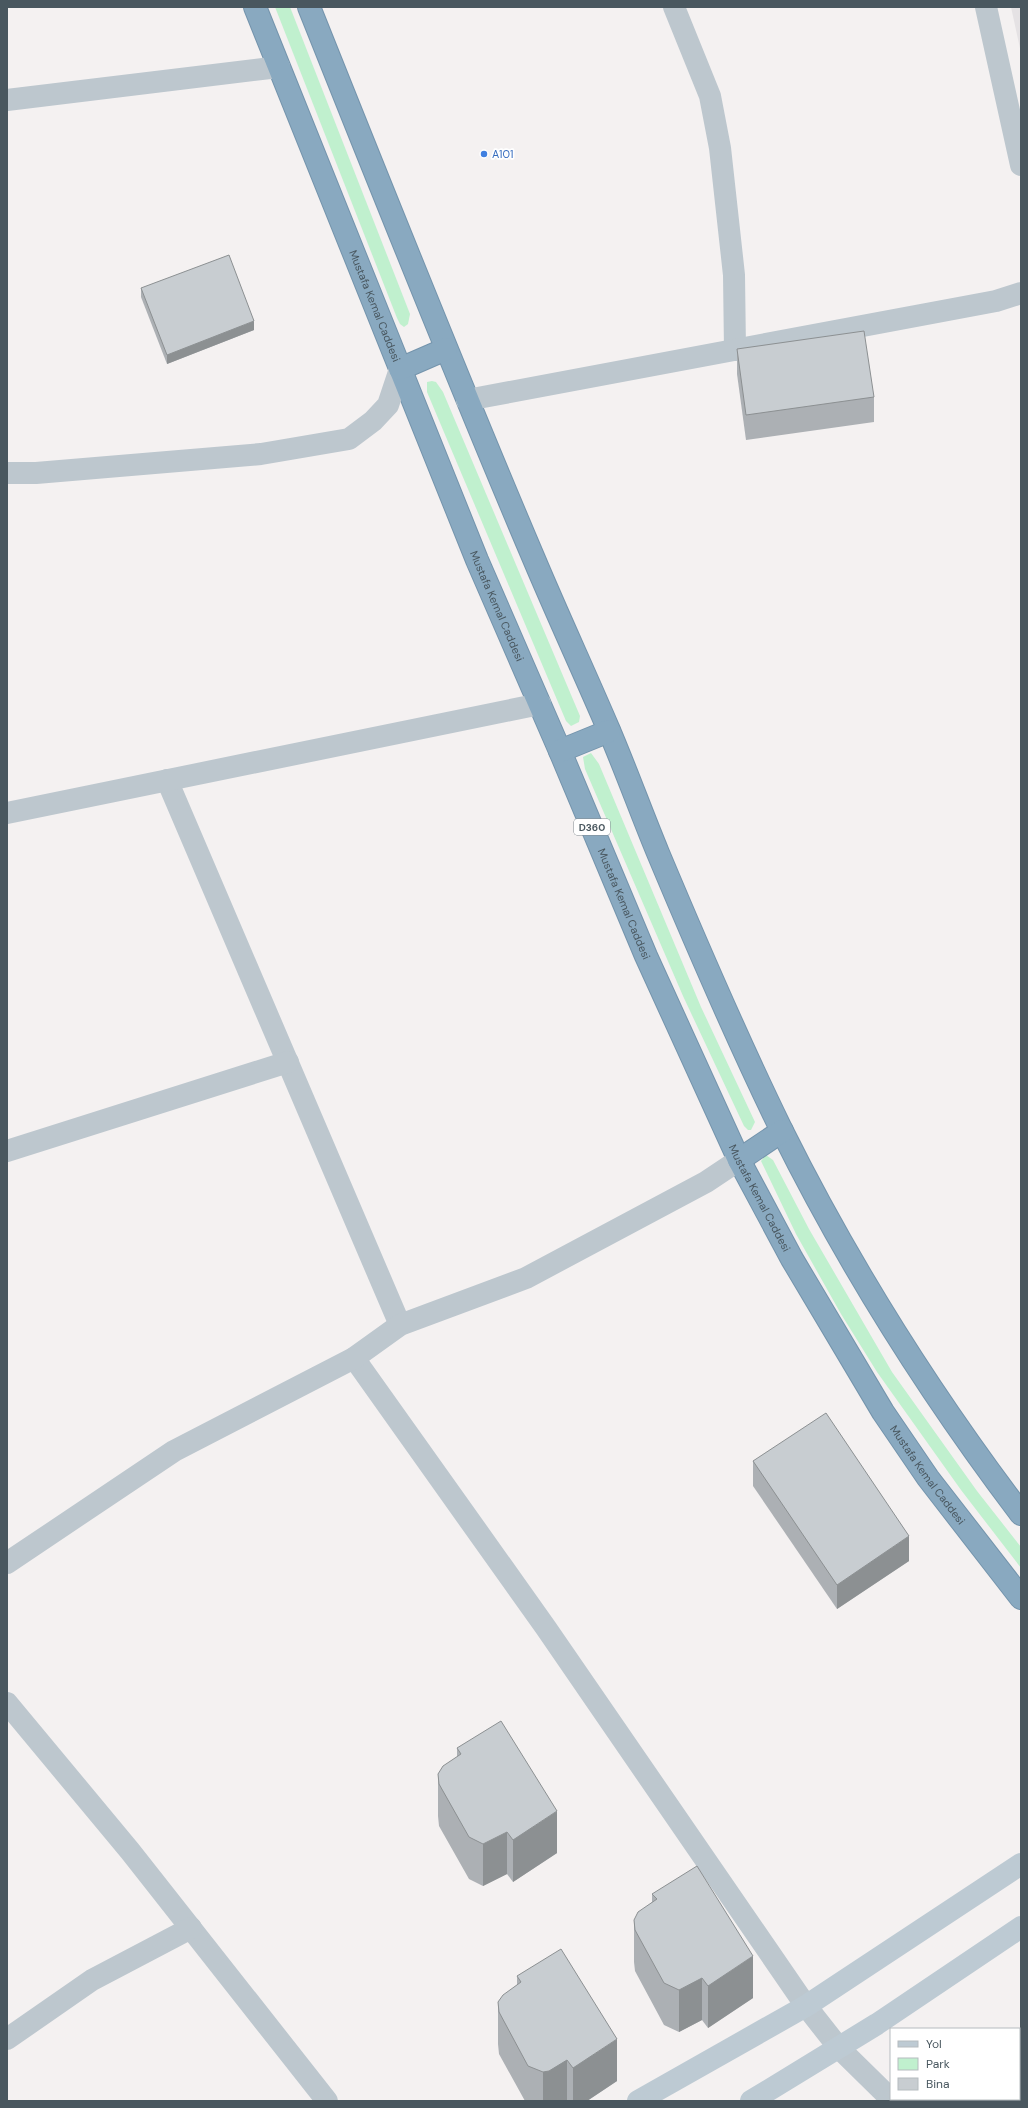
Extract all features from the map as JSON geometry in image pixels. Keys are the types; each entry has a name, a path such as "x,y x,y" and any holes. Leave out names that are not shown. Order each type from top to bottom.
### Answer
{"highway":[{"name":"Mustafa Kemal Caddesi","path":"255,7 477,560 540,704 646,956 739,1160 792,1259 883,1412 928,1478 1021,1598"},
{"path":"309,7 446,349 535,563 610,731 657,850 708,970 782,1131 821,1204 875,1299 976,1454 1021,1514"},
{"path":"400,369 446,349"},
{"path":"560,751 610,731"},
{"path":"739,1160 782,1131"}],"street":[{"path":"674,7 710,96 720,148 734,276 735,350"},
{"path":"986,7 1021,165"},
{"path":"7,100 279,67"},
{"path":"467,400 996,301 1021,293"},
{"path":"7,473 36,473 261,454 349,439 373,421 388,405 400,369"},
{"path":"7,813 540,704"},
{"path":"167,780 400,1325"},
{"path":"7,1151 288,1062"},
{"path":"7,1563 174,1451 354,1358 400,1325 526,1278 706,1182 739,1160"},
{"path":"354,1358 546,1628 806,2006 839,2048 890,2098"},
{"path":"7,1703 130,1851 326,2101"},
{"path":"638,2101 806,2006 1021,1864"},
{"path":"751,2101 877,2024 1021,1927"},
{"path":"7,2039 92,1980 191,1928"}],"shaded area":[{"path":"1011,7 1021,7 1021,53"}],"green space":[{"path":"275,7 290,7 410,314 408,324 404,327 400,324 397,318"},
{"path":"427,382 436,382 443,392 580,716 579,722 571,726 566,721 427,392"},
{"path":"591,753 599,764 701,1007 755,1122 751,1130 748,1130 744,1126 683,996 585,769 583,757"},
{"path":"766,1155 773,1160 809,1229 892,1372 977,1491 1021,1547 1021,1568 961,1490 877,1372 841,1314 796,1234 761,1161"}],"building":[{"path":"229,255 254,321 167,355 141,288"},
{"path":"864,331 874,397 746,415 737,349"},
{"path":"826,1413 909,1536 837,1585 753,1461"},
{"path":"501,1721 557,1811 513,1840 507,1832 483,1844 469,1837 439,1784 438,1774 443,1766 461,1754 457,1748"},
{"path":"697,1866 753,1956 708,1986 702,1978 679,1990 664,1983 635,1930 634,1920 638,1912 657,1899 652,1894"},
{"path":"561,1949 617,2039 573,2068 567,2060 549,2071 543,2072 528,2066 499,2012 498,2002 503,1995 521,1982 517,1976"},
{"path":"1021,2065 1021,2101 996,2101 995,2100 1020,2100"}],"place":[{"name":"A101","path":"484,154"}]}
